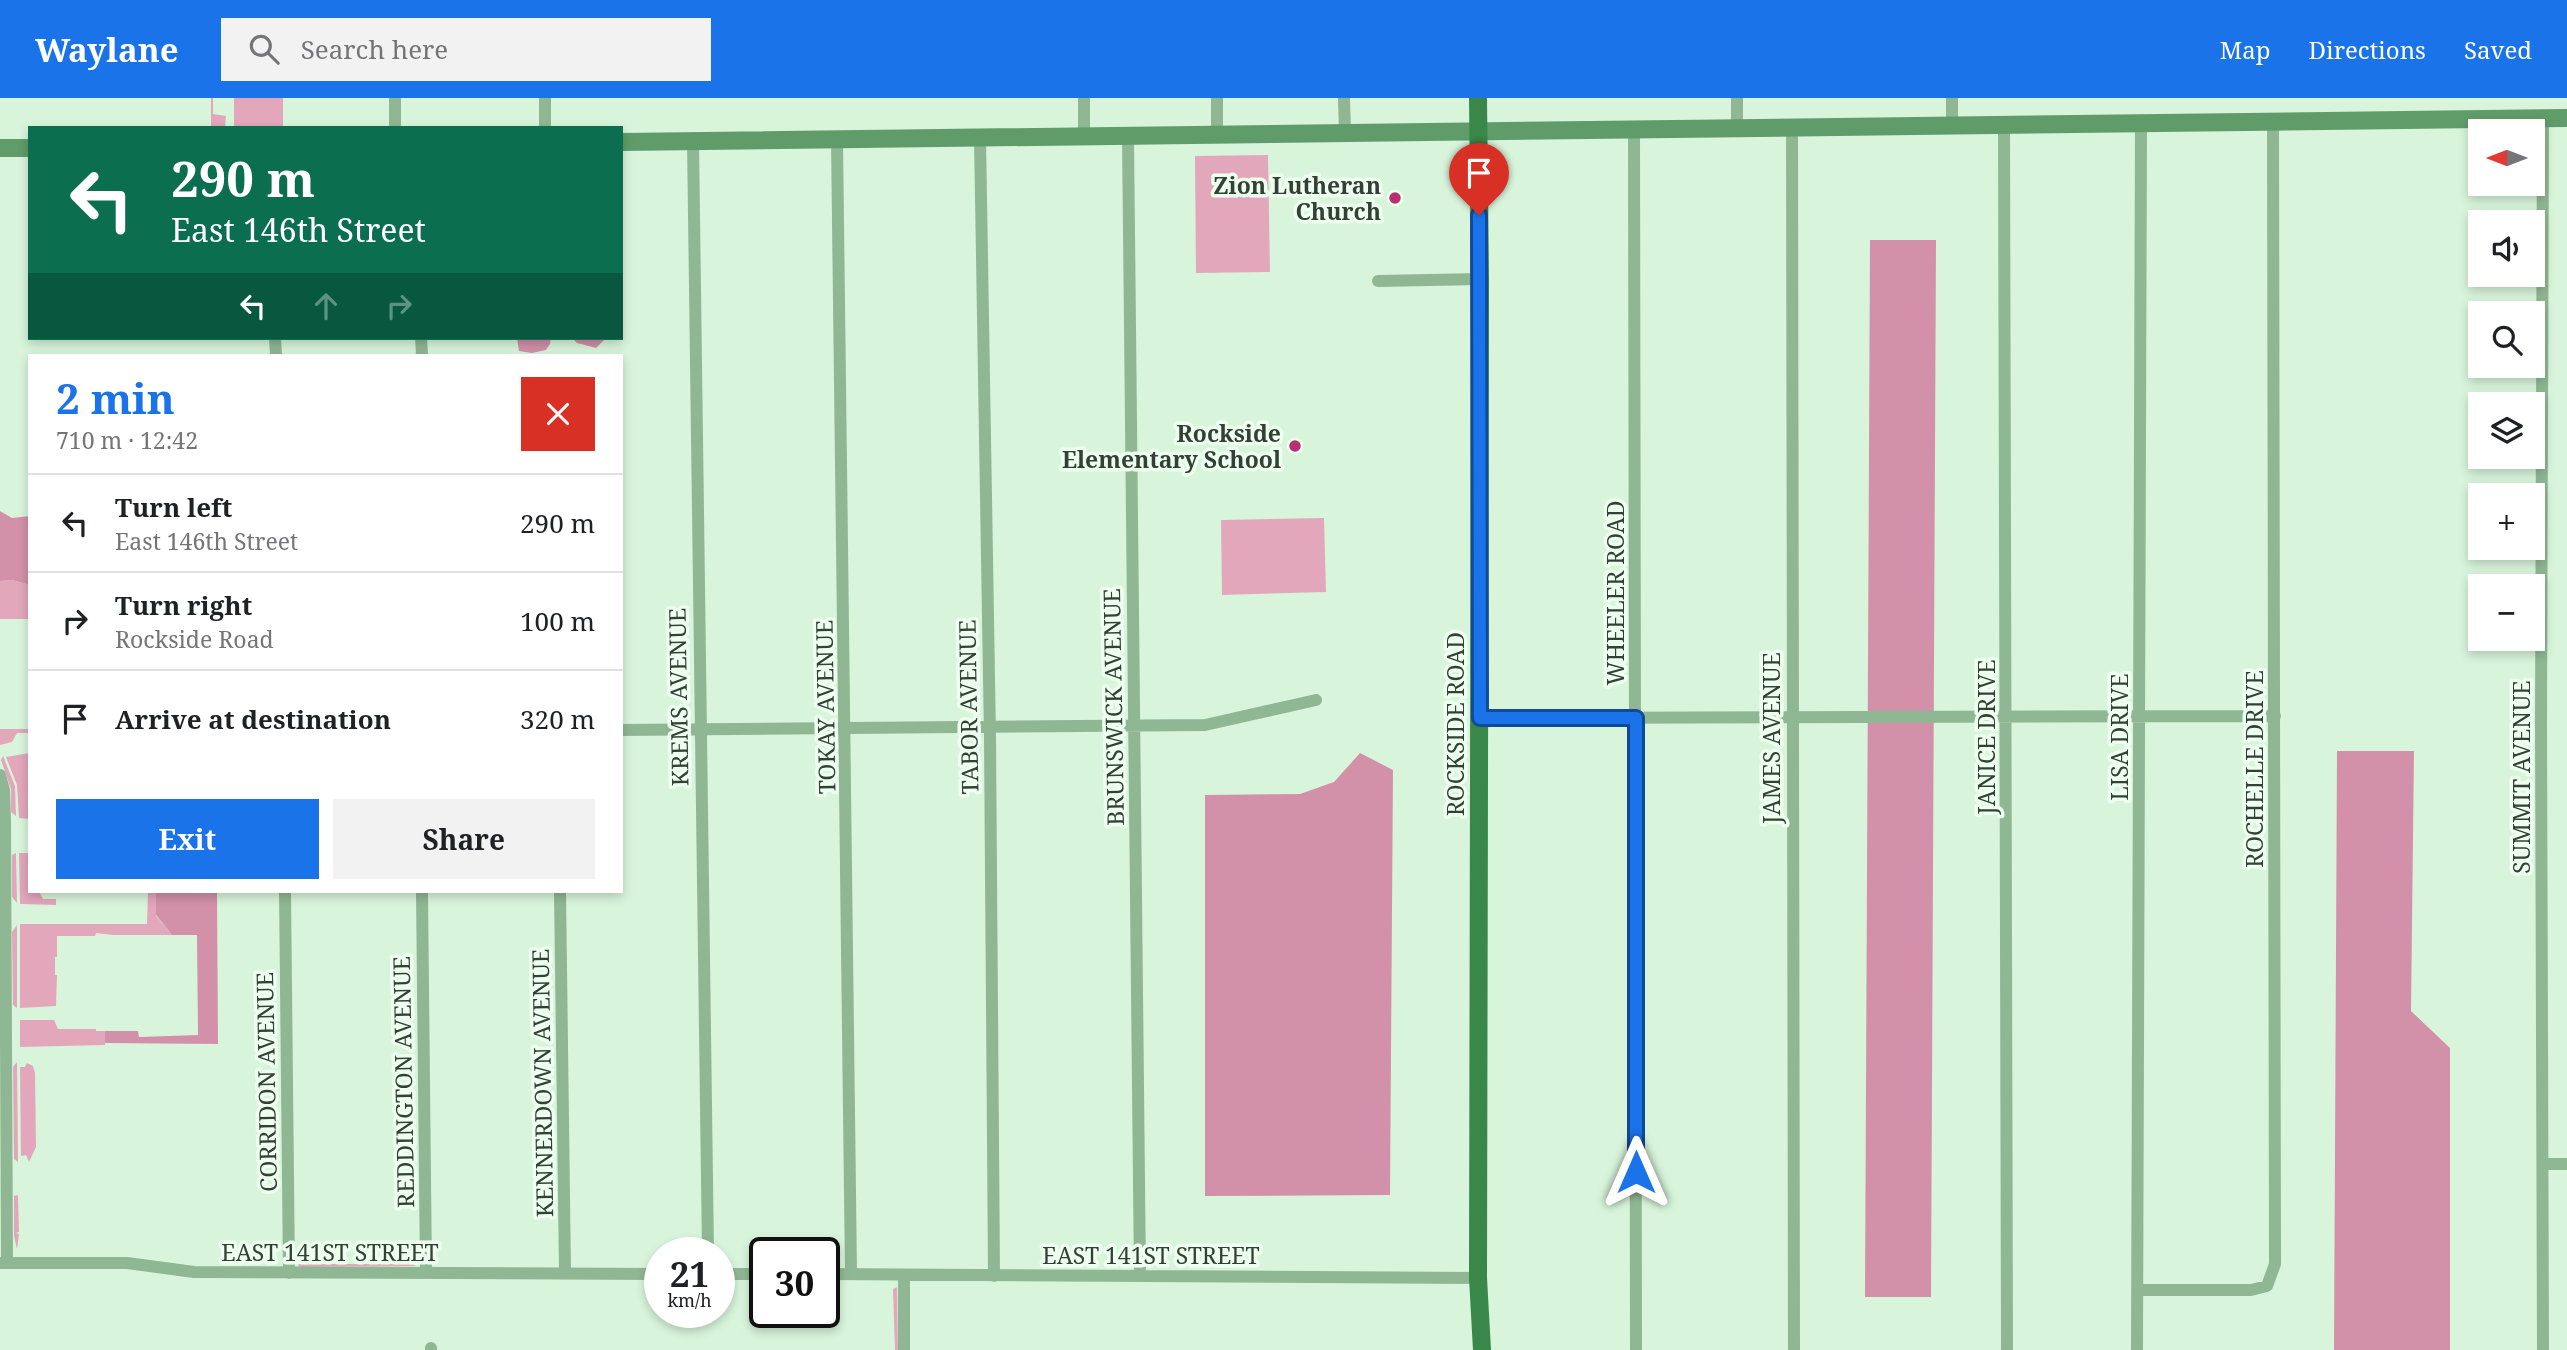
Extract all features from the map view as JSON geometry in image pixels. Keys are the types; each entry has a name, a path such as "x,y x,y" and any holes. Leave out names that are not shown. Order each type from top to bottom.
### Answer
{"main road":[{"name":"ROCKSIDE ROAD","path":"1478,98 1478,1278 1482,1350"}],"street":[{"path":"394,98 394,126"},
{"path":"545,98 545,126"},
{"path":"1084,98 1084,137"},
{"path":"1217,98 1217,135"},
{"path":"1344,98 1345,133"},
{"path":"1737,98 1737,128"},
{"path":"1952,98 1952,125"},
{"path":"2543,119 2567,118"},
{"path":"623,142 2468,120"},
{"name":"ROCHELLE DRIVE","path":"2138,1290 2251,1290 2267,1286 2275,1264 2273,121"},
{"name":"JANICE DRIVE","path":"2004,125 2007,1350"},
{"name":"LISA DRIVE","path":"2137,1350 2141,125"},
{"name":"JAMES AVENUE","path":"1792,127 1794,1350"},
{"name":"WHEELER ROAD","path":"1634,131 1636,1350"},
{"name":"BRUNSWICK AVENUE","path":"1128,137 1140,1276"},
{"name":"TABOR AVENUE","path":"980,138 990,726 994,1276"},
{"name":"TOKAY AVENUE","path":"837,140 851,1274"},
{"name":"KREMS AVENUE","path":"693,141 708,1237"},
{"path":"0,148 28,148"},
{"name":"SUMMIT AVENUE","path":"2543,196 2543,1350"},
{"path":"1378,281 1480,279"},
{"path":"623,730 1205,724 1316,700"},
{"path":"1480,718 2274,716"},
{"path":"0,775 4,790 5,820 3,1263"},
{"name":"CORRIDON AVENUE","path":"285,893 289,1273"},
{"name":"REDDINGTON AVENUE","path":"422,893 426,1273"},
{"name":"KENNERDOWN AVENUE","path":"560,893 565,1274"},
{"path":"2543,1164 2567,1164"},
{"name":"EAST 141ST STREET","path":"3,1263 127,1263 194,1272 644,1274"},
{"name":"EAST 141ST STREET","path":"840,1274 1478,1278"},
{"path":"904,1275 904,1350"}],"shaded area":[{"path":"213,98 213,114 226,116 225,126 211,126"},
{"path":"234,98 283,98 283,126 234,126"},
{"path":"1268,155 1270,272 1196,273 1195,156"},
{"path":"1870,240 1936,240 1931,1297 1865,1297"},
{"path":"517,340 551,340 546,350 532,353 519,351"},
{"path":"574,340 604,340 596,348"},
{"path":"0,511 12,518 28,516 28,584 12,580 0,581"},
{"path":"1324,518 1326,592 1222,595 1221,520"},
{"path":"12,580 28,584 28,619 0,619 0,581"},
{"path":"0,729 28,729 28,733 17,733 12,742 0,745"},
{"path":"2337,751 2414,751 2411,1011 2450,1048 2450,1350 2334,1350"},
{"path":"28,753 28,819 19,818 17,785 6,757"},
{"path":"1360,753 1393,770 1390,1195 1205,1196 1205,795 1300,794 1334,782"},
{"path":"3,756 15,786 16,816 11,812 11,789 1,760"},
{"path":"16,853 17,903 12,897 12,855"},
{"path":"19,853 28,853 28,893 40,893 43,899 56,899 56,905 20,904"},
{"path":"148,893 156,893 156,916 172,935 96,933 95,936 57,936 56,1006 20,1008 20,924 147,924"},
{"path":"156,893 217,893 218,1044 105,1043 105,1031 138,1031 139,1037 198,1035 197,935 172,935 156,915"},
{"path":"17,925 17,1008 13,1005 12,932"},
{"path":"20,1020 54,1020 58,1029 105,1031 105,1045 20,1047"},
{"path":"17,1062 18,1162 14,1159 13,1067"},
{"path":"27,1063 33,1066 35,1073 36,1147 29,1162 26,1155 21,1156 20,1067 25,1067"},
{"path":"18,1195 17,1249 14,1236 14,1196"},
{"path":"299,1264 412,1264 416,1266 301,1267"},
{"path":"897,1287 898,1350 895,1350 893,1289"}],"place":[{"name":"Zion Lutheran Church","path":"1395,198"},
{"name":"Rockside Elementary School","path":"1295,446"}],"route":[{"path":"1479,215 1480,718 1636,718 1636,1172"}]}
